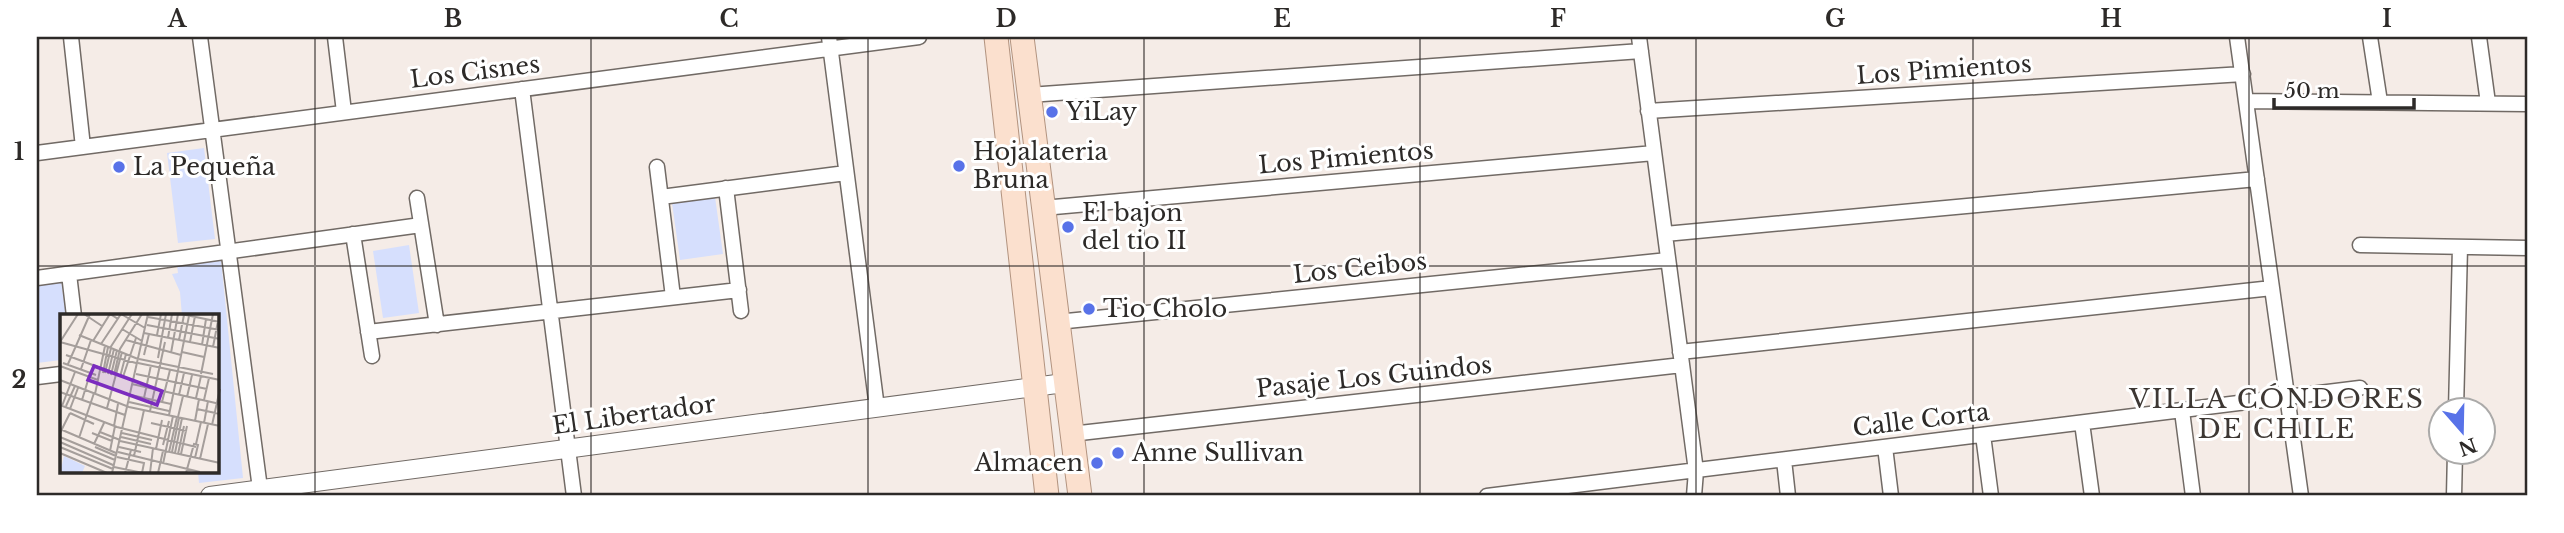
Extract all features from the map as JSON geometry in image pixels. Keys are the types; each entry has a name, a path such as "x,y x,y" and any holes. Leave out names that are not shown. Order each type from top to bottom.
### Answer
{"main road":[{"path":"996,37 1047,496"},
{"path":"1022,37 1080,496"}],"street":[{"path":"71,37 83,147"},
{"path":"200,37 260,493"},
{"path":"335,37 344,113"},
{"name":"Los Cisnes","path":"37,153 522,89 829,43 919,37"},
{"path":"2237,37 2301,496"},
{"path":"2370,37 2380,102"},
{"path":"2479,37 2488,103"},
{"path":"829,43 877,408"},
{"path":"1029,95 1640,44 1696,471 1694,496"},
{"name":"Los Pimientos","path":"1648,111 2243,75"},
{"path":"522,89 574,496"},
{"path":"2246,102 2527,104"},
{"name":"Los Pimientos","path":"1043,208 1654,153"},
{"path":"657,167 673,297"},
{"path":"661,197 846,173"},
{"path":"1665,233 2257,179"},
{"path":"726,188 741,311"},
{"path":"416,198 437,325"},
{"path":"37,278 421,225"},
{"path":"353,234 372,356"},
{"path":"2360,245 2527,248"},
{"path":"2456,396 2460,247"},
{"name":"Los Ceibos","path":"1057,322 1668,260"},
{"path":"69,274 74,314"},
{"name":"Pasaje Los Guindos","path":"1071,433 2272,288"},
{"path":"369,332 739,290"},
{"path":"37,377 60,373"},
{"name":"El Libertador","path":"210,496 260,493 1064,383"},
{"name":"Calle Corta","path":"1487,496 1560,492 1696,471 2360,388"},
{"path":"2182,411 2193,496"},
{"path":"2082,423 2092,496"},
{"path":"1983,435 1991,496"},
{"path":"1885,447 1891,496"},
{"path":"1784,460 1788,496"},
{"path":"2454,496 2455,466"}],"shaded area":[{"path":"204,148 215,239 178,243 167,153"},
{"path":"715,197 723,254 680,260 672,203"},
{"path":"409,245 419,313 383,318 373,251"},
{"path":"221,260 243,478 199,483 198,474 219,474 219,314 182,314 180,292 172,274 178,273 177,265"},
{"path":"61,281 66,314 60,314 60,360 37,363 37,285"}],"place":[{"name":"YiLay","path":"1052,112"},
{"name":"Hojalateria Bruna","path":"959,166"},
{"name":"La Pequeña","path":"119,167"},
{"name":"El bajon del tio II","path":"1068,227"},
{"name":"Tio Cholo","path":"1089,309"},
{"name":"Anne Sullivan","path":"1118,453"},
{"name":"Almacen","path":"1097,463"}],"district":[{"name":"VILLA CÓNDORES DE CHILE","path":"2277,414"}]}
